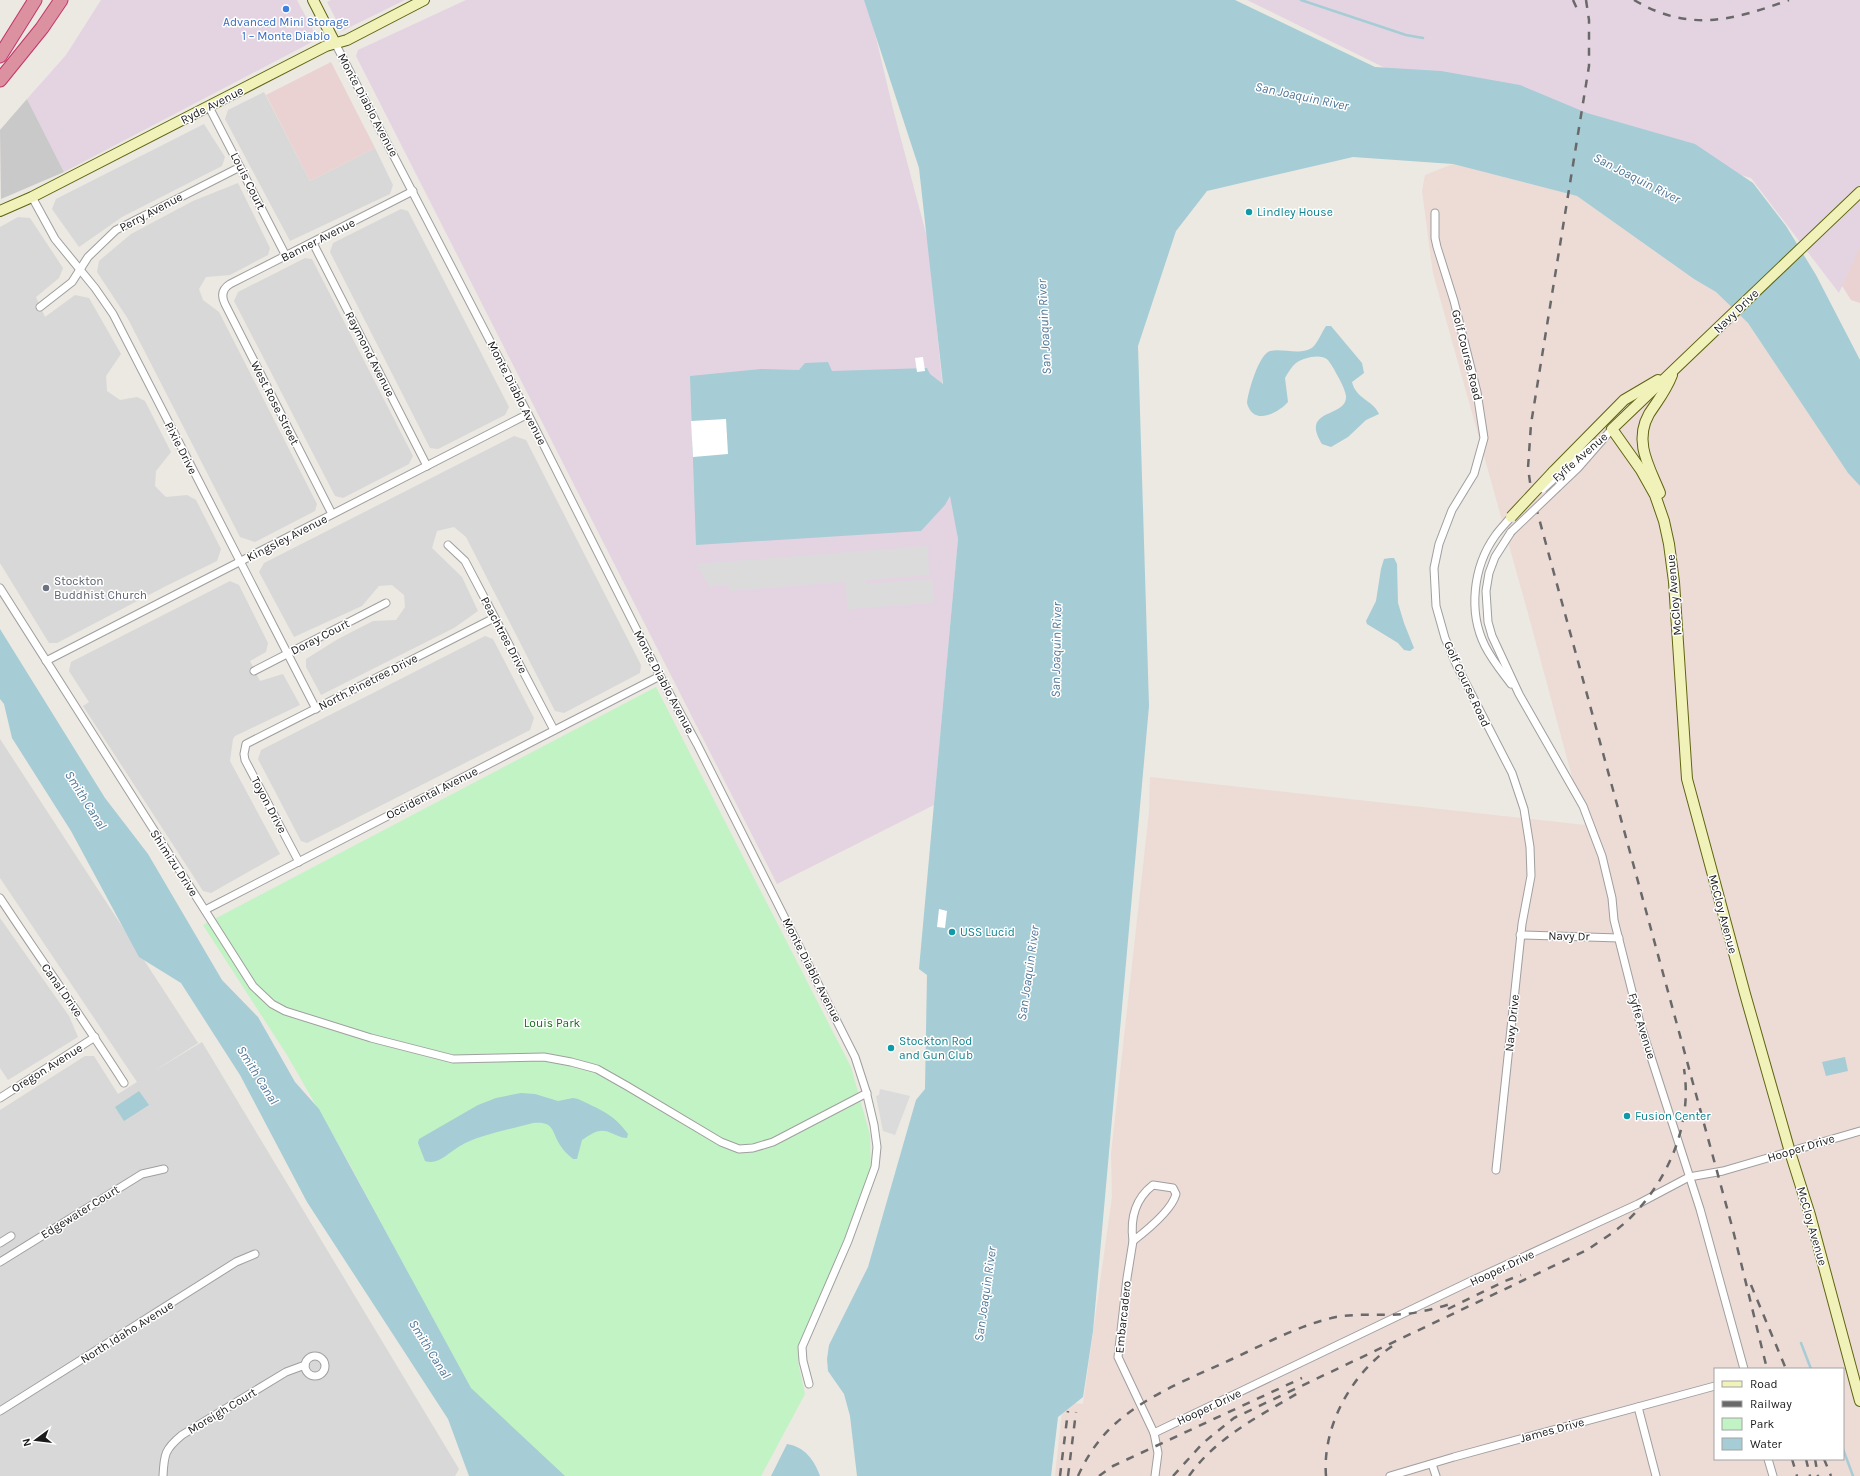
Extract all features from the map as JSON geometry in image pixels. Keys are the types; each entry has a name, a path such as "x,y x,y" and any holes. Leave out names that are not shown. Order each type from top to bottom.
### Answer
{"highway":[{"path":"0,56 35,0"},
{"path":"0,80 42,28 61,0"}],"street":[{"name":"Monte Diablo Avenue","path":"313,0 528,414 855,1057 867,1093 877,1147 875,1167 848,1240 802,1347 803,1361 809,1384"},
{"name":"Ryde Avenue","path":"0,211 32,197 326,46 346,40 424,0"},
{"name":"Louis Court","path":"209,106 286,256"},
{"name":"Perry Avenue","path":"40,307 72,282 88,257 116,230 240,167"},
{"name":"Banner Avenue","path":"223,290 230,284 413,191"},
{"name":"Navy Drive","path":"1612,429 1860,192"},
{"name":"Pixie Drive","path":"32,197 51,232 79,270 95,288 113,314 316,709"},
{"name":"Golf Course Road","path":"1435,213 1435,238 1477,392 1484,438 1474,474 1452,510 1439,544 1434,568 1436,606 1457,666 1512,773 1518,788 1527,827 1531,876"},
{"name":"Raymond Avenue","path":"312,243 427,466"},
{"name":"West Rose Street","path":"223,290 222,298 332,514"},
{"path":"1510,519 1554,475 1624,400 1674,371"},
{"path":"1674,371 1666,390 1648,416 1643,434 1643,455 1672,523 1675,556 1674,582"},
{"name":"Kingsley Avenue","path":"46,661 528,414"},
{"name":"Fyffe Avenue","path":"1554,475 1612,429"},
{"name":"Fyffe Avenue","path":"1612,429 1578,468 1511,532 1495,557 1489,573 1486,591 1488,622 1492,636 1519,694 1583,806 1602,856 1612,898 1614,920 1618,938 1640,1023 1700,1209 1744,1368"},
{"name":"McCloy Avenue","path":"1612,429 1641,470 1655,495 1669,544 1674,582 1688,779 1745,994 1790,1152 1810,1215 1860,1401"},
{"name":"Fyffe Avenue","path":"1510,519 1496,535 1488,549 1481,566 1475,600 1478,624 1485,645 1492,658 1519,694"},
{"name":"Peachtree Drive","path":"448,545 464,561 554,730"},
{"name":"Shimizu Drive","path":"0,588 252,986 272,1004 298,1017 453,1059 544,1057 597,1069 702,1131 739,1149 753,1148 773,1142 867,1093"},
{"name":"Doray Court","path":"254,670 386,603"},
{"name":"North Pinetree Drive","path":"245,747 250,741 494,618"},
{"name":"Occidental Avenue","path":"205,910 660,676"},
{"name":"Toyon Drive","path":"245,747 245,760 299,862"},
{"name":"Navy Drive","path":"1496,1170 1520,935 1525,898 1531,876"},
{"name":"Canal Drive","path":"0,898 95,1037 124,1083"},
{"name":"Navy Dr","path":"1520,935 1618,938"},
{"name":"Oregon Avenue","path":"2,1096 95,1037"},
{"path":"0,1088 2,1096"},
{"name":"Hooper Drive","path":"1154,1433 1471,1281 1638,1204 1689,1177 1723,1171 1860,1130"},
{"name":"Edgewater Court","path":"0,1262 142,1174 164,1169"},
{"name":"Embarcadero","path":"1132,1240 1172,1203 1176,1194 1173,1188 1162,1185 1153,1185 1138,1202 1134,1211 1118,1357 1154,1433 1158,1453 1155,1476"},
{"path":"0,1243 11,1236"},
{"name":"North Idaho Avenue","path":"0,1411 236,1262 255,1254"},
{"name":"Moreigh Court","path":"162,1476 163,1463 168,1447 182,1435 286,1372 305,1365"},
{"name":"James Drive","path":"1390,1476 1714,1386"},
{"path":"1638,1407 1656,1476"},
{"path":"1768,1460 1773,1476"},
{"path":"1432,1464 1436,1476"}],"shaded area":[{"path":"101,0 297,0 314,32 312,42 64,172 27,99 66,55"},
{"path":"331,0 405,0 342,31 327,2"},
{"path":"466,0 867,0 893,109 928,241 958,539 934,805 777,884 356,56 358,50"},
{"path":"1247,0 1860,0 1860,246 1839,293 1751,178 1524,113 1383,67"},
{"path":"331,62 375,148 310,181 266,95"},
{"path":"264,92 310,181 375,148 393,185 390,194 290,241 225,119 228,110"},
{"path":"27,99 64,172 1,199 0,130"},
{"path":"204,124 225,157 222,166 122,217 79,247 52,209 56,199"},
{"path":"1453,164 1577,196 1694,279 1716,292 1748,323 1848,473 1860,486 1860,1476 1055,1476 1063,1402 1083,1404 1112,1197 1111,1154 1149,812 1150,777 1585,825 1529,617 1433,273 1422,191 1425,175"},
{"path":"238,183 270,248 268,255 230,275 206,277 199,289 203,300 219,312 317,504 315,511 255,542 240,537 128,319 97,272 99,261 131,234 193,201"},
{"path":"401,209 408,211 509,407 505,415 438,449 430,448 330,252 333,243"},
{"path":"18,217 30,218 63,268 59,278 36,297 45,317 75,295 89,298 121,354 106,376 107,391 120,400 137,397 145,401 171,452 156,471 155,486 166,497 187,495 196,500 221,549 217,561 57,643 49,643 0,563 0,227"},
{"path":"1860,218 1860,303 1851,300 1834,273"},
{"path":"305,258 312,259 413,456 409,464 343,498 335,496 234,301 238,292"},
{"path":"514,436 526,440 641,665 640,673 564,713 555,711 466,537 454,527 437,531 432,548 462,577 478,611 454,628 321,695 306,667 306,659 338,639 373,621 396,620 405,607 404,595 392,585 379,586 362,606 294,637 259,572 264,563"},
{"path":"928,546 929,575 866,580 867,584 932,579 934,603 848,609 845,582 729,591 729,585 715,585 710,587 696,564"},
{"path":"230,581 239,585 268,643 266,652 250,661 260,681 283,674 300,705 235,736 233,739 230,761 280,854 211,893 203,891 83,706 89,702 69,671 71,662"},
{"path":"485,636 493,639 534,718 530,730 307,843 301,841 258,759 261,750"},
{"path":"0,739 198,1043 151,1073 202,1042 459,1469 455,1476 0,1476 0,1110 85,1056 94,1056 118,1094 137,1082 0,878"},
{"path":"0,918 69,1016 78,1037 8,1080 0,1068"},
{"path":"880,1089 910,1096 895,1135 883,1131 876,1096 879,1095"}],"green space":[{"name":"Louis Park","path":"656,687 851,1067 870,1135 871,1177 798,1362 805,1394 761,1476 557,1476 473,1395 348,1161 287,1055 203,925"}],"water":[{"name":"San Joaquin River","path":"864,0 1235,0 1375,67 1441,71 1520,85 1587,113 1695,144 1753,183 1786,226 1816,275 1860,360 1860,486 1848,473 1748,323 1716,292 1694,279 1577,196 1453,164 1353,157 1207,191 1176,231 1138,346 1149,706 1093,1331 1083,1397 1058,1417 1051,1476 857,1476 850,1416 844,1394 828,1371 827,1359 829,1345 868,1267 916,1100 925,1089 927,975 919,969 958,539 950,496 945,505 921,531 696,545 690,376 761,369 799,370 805,363 828,362 832,371 927,368 930,374 943,384 919,168"},
{"path":"1326,326 1331,326 1362,363 1364,373 1352,382 1354,388 1361,396 1373,405 1379,414 1366,420 1348,437 1331,447 1322,444 1317,433 1316,424 1326,415 1340,408 1345,403 1346,396 1342,384 1328,360 1325,358 1307,358 1299,361 1293,366 1285,378 1288,402 1272,414 1260,416 1254,414 1250,410 1247,403 1249,391 1258,366 1266,354 1275,350 1308,350 1315,345"},
{"path":"1394,558 1397,564 1398,603 1414,648 1410,651 1404,650 1398,643 1367,624 1366,621 1376,601 1384,559"},
{"name":"Smith Canal","path":"0,629 105,798 148,854 222,980 258,1017 295,1082 319,1109 471,1388 565,1476 469,1476 448,1419 307,1202 240,1075 181,983 139,957 71,831 12,738 4,704 0,699"},
{"path":"1845,1057 1848,1071 1826,1076 1822,1062"},
{"path":"139,1091 149,1105 124,1121 115,1107"},
{"path":"521,1093 535,1094 558,1101 573,1098 578,1099 612,1117 628,1134 627,1138 607,1131 596,1132 582,1140 577,1159 573,1159 561,1147 553,1131 548,1125 545,1123 533,1123 467,1142 439,1160 434,1162 425,1161 418,1143 419,1139 478,1105 496,1098"},
{"path":"787,1444 804,1451 812,1460 820,1476 771,1476"}],"pier":[{"path":"923,357 925,371 917,372 915,358"},
{"path":"726,419 728,454 693,457 691,421"},
{"path":"939,909 947,911 945,928 937,927"}],"waterway":[{"path":"1301,0 1406,35 1423,38"},
{"path":"1801,1343 1811,1368"},
{"path":"1844,1452 1853,1476"}],"railway":[{"path":"1573,0 1578,11"},
{"path":"1586,0 1589,20 1589,66 1531,424 1528,468 1531,489 1733,1230 1767,1368"},
{"path":"1634,0 1654,10 1674,17 1693,20 1712,20 1730,17 1749,13 1789,0"},
{"path":"1173,1476 1203,1443 1234,1418 1587,1250 1618,1229 1641,1206 1654,1189 1674,1152 1685,1111 1686,1090 1684,1069"},
{"path":"1448,1309 1505,1281 1521,1275"},
{"path":"1751,1285 1786,1368"},
{"path":"1078,1476 1089,1454 1099,1441 1116,1423 1142,1403 1171,1387 1269,1341 1322,1320 1336,1317 1353,1315 1406,1314 1430,1310 1453,1303"},
{"path":"1326,1476 1326,1457 1329,1438 1343,1402 1353,1385 1365,1370 1379,1356 1394,1345"},
{"path":"1099,1476 1113,1466 1302,1378"},
{"path":"1189,1476 1213,1449 1241,1427 1303,1390"},
{"path":"1060,1476 1068,1411"},
{"path":"1068,1476 1076,1412"},
{"path":"1792,1460 1797,1476"},
{"path":"1806,1460 1810,1476"},
{"path":"1815,1460 1818,1476"},
{"path":"1824,1460 1831,1476"}],"place":[{"name":"Advanced Mini Storage 1 – Monte Diablo","path":"286,9"},
{"name":"Lindley House","path":"1249,212"},
{"name":"Stockton Buddhist Church","path":"46,588"},
{"name":"USS Lucid","path":"952,932"},
{"name":"Stockton Rod and Gun Club","path":"891,1048"},
{"name":"Fusion Center","path":"1627,1116"}]}
